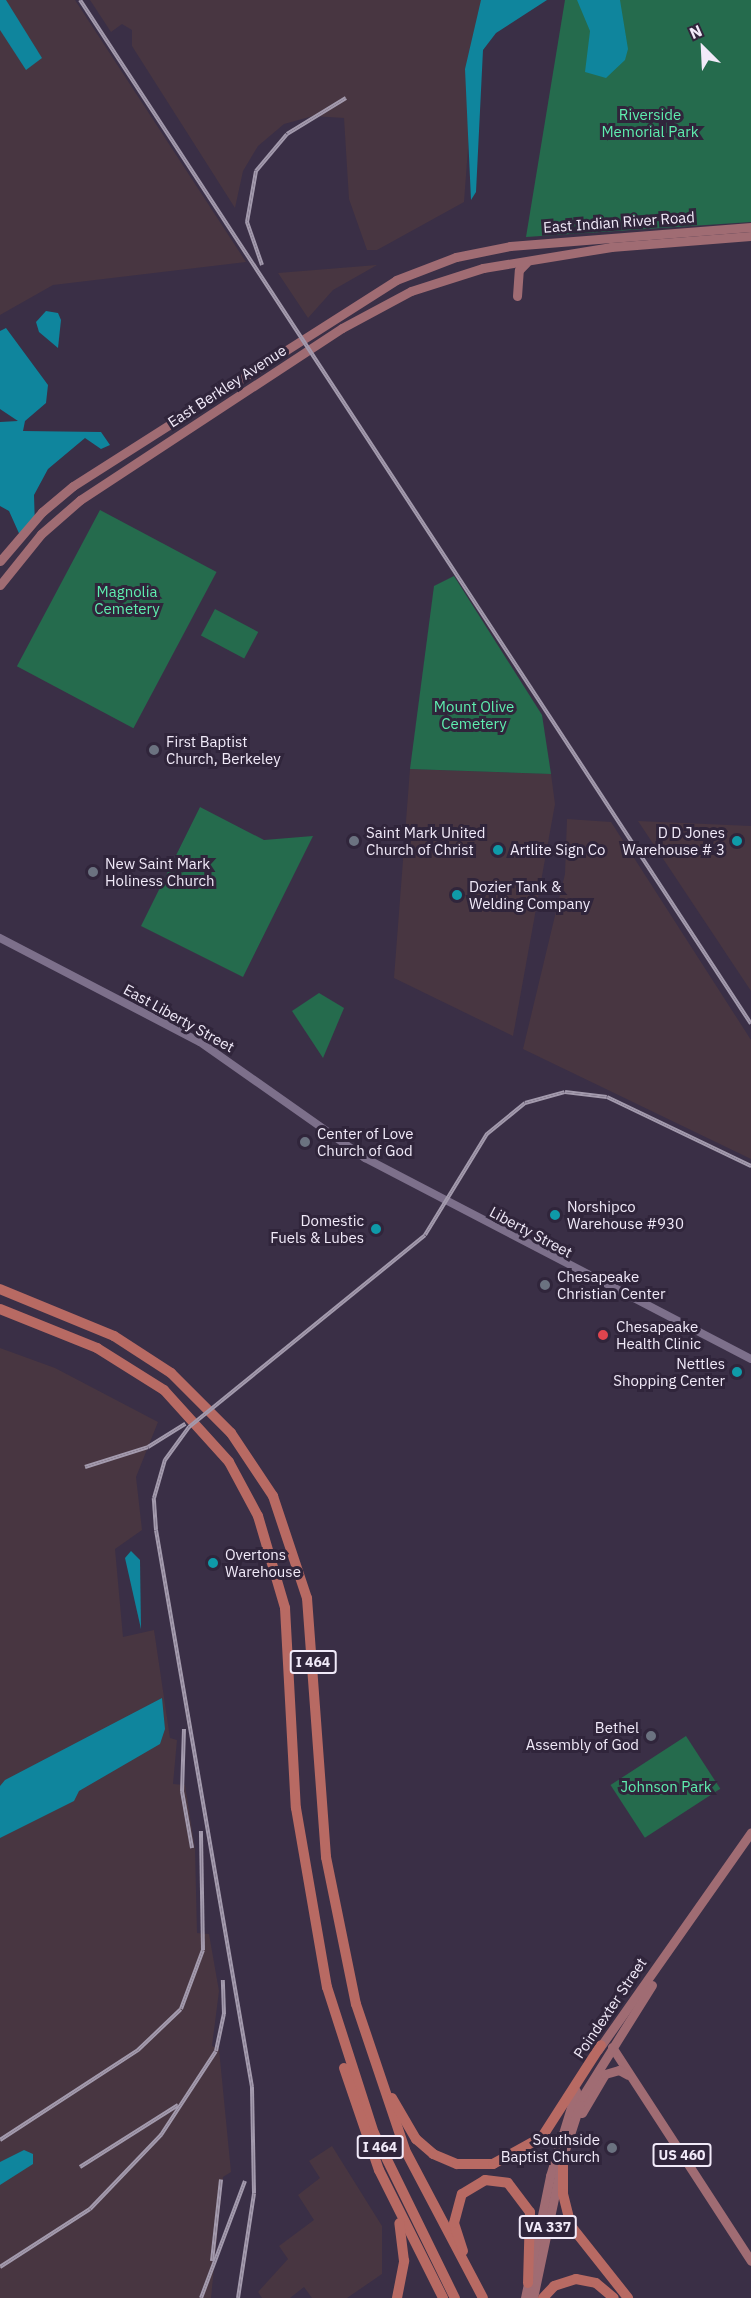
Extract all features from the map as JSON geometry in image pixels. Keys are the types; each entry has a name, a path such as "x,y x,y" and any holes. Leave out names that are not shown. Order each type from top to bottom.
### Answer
{"highway":[{"name":"I 464","path":"0,1289 136,1348 187,1386 241,1444 282,1516 307,1598 326,1857 345,1958 371,2054 416,2175 483,2298"},
{"name":"I 464","path":"0,1309 89,1344 137,1372 186,1410 229,1462 258,1516 279,1576 299,1832 327,1987 374,2133 455,2298"},
{"path":"327,1987 352,2099 403,2241 398,2298"},
{"path":"371,2054 416,2139 441,2159 473,2166 507,2160 542,2137 604,2042"},
{"path":"563,2156 563,2194 571,2226 628,2298"},
{"path":"379,2169 443,2298"},
{"path":"483,2298 454,2223 459,2199 481,2181 508,2183 527,2204 532,2238 528,2283"},
{"path":"543,2298 555,2286 576,2279 596,2283 614,2298"}],"main road":[{"name":"East Indian River Road","path":"489,249 751,227"},
{"name":"East Indian River Road","path":"503,265 611,247 751,236"},
{"name":"East Berkley Avenue","path":"3,557 73,486 335,315 396,280 489,249"},
{"path":"517,296 519,270 527,262"},
{"name":"East Berkley Avenue","path":"2,583 41,534 80,500 342,328 421,286 503,265"},
{"name":"East Liberty Street","path":"0,938 200,1042 365,1158"},
{"name":"Liberty Street","path":"365,1158 751,1359"},
{"name":"Poindexter Street","path":"525,2298 561,2132 604,2042 673,1947 751,1832"},
{"name":"Poindexter Street","path":"533,2298 563,2156 582,2097 673,1947"},
{"name":"US 460","path":"604,2042 613,2049 751,2261"},
{"path":"563,2156 600,2078 614,2070 630,2076"}],"shaded area":[{"path":"0,0 75,0 246,262 53,285 0,315"},
{"path":"90,0 487,0 473,82 464,202 377,250 367,250 349,199 344,118 313,116 284,124 258,146 243,171 235,208 132,46 132,30 122,24 111,32"},
{"path":"377,265 333,290 308,318 278,273"},
{"path":"410,769 551,774 555,804 513,1036 394,978"},
{"path":"567,819 611,822 751,1040 751,1159 523,1049 565,874"},
{"path":"638,821 751,826 751,991"},
{"path":"0,1348 55,1368 158,1422 136,1477 142,1530 115,1549 123,1637 154,1630 170,1738 177,1740 173,1784 185,1785 195,1849 197,1933 209,1934 219,1991 212,2046 219,2049 231,2172 223,2177 211,2298 0,2298"},
{"path":"332,2146 382,2226 382,2274 347,2298 312,2298 304,2287 290,2298 262,2298 258,2292 288,2259 279,2246 314,2220 298,2195 320,2178 309,2161"}],"green space":[{"name":"Riverside Memorial Park","path":"565,0 751,0 751,222 526,237"},
{"name":"Magnolia Cemetery","path":"100,510 217,572 133,728 17,666"},
{"name":"Mount Olive Cemetery","path":"454,576 542,715 551,774 410,769 434,586"},
{"path":"215,609 258,632 244,658 201,635"},
{"path":"200,807 264,840 313,836 243,977 141,926"},
{"path":"319,993 344,1008 323,1058 292,1011"},
{"name":"Johnson Park","path":"686,1736 720,1789 645,1838 611,1785"}],"water":[{"path":"0,0 6,0 42,58 26,70 0,30"},
{"path":"481,0 547,0 496,33 483,50 476,192 471,200 465,69"},
{"path":"577,0 620,0 628,49 625,60 606,78 585,72 590,31"},
{"path":"46,311 58,313 61,320 58,348 39,332 36,322"},
{"path":"6,328 48,385 46,403 25,421 23,431 101,432 110,445 101,449 85,438 48,469 34,495 35,527 22,540 9,511 0,506 0,422 18,421 0,409 0,331"},
{"path":"131,1551 140,1560 141,1629 125,1558"},
{"path":"162,1698 165,1729 160,1744 79,1791 74,1801 0,1838 0,1786 5,1780"},
{"path":"24,2150 33,2154 33,2164 0,2185 0,2162"}],"railway":[{"path":"80,0 751,1024"},
{"path":"262,265 247,222 256,171 287,134 346,98"},
{"path":"238,2298 254,2193 252,2087 156,1530 154,1498 165,1460 189,1427 425,1235 487,1134 525,1103 565,1092 607,1097 751,1166"},
{"path":"85,1467 148,1447 185,1424"},
{"path":"184,1729 182,1791 192,1848"},
{"path":"0,2140 138,2050 181,2009 203,1950 201,1831"},
{"path":"0,2267 90,2209 161,2135 216,2051 224,2014 223,1980"},
{"path":"80,2167 178,2105"},
{"path":"212,2261 221,2179"},
{"path":"201,2298 245,2181"}],"place":[{"name":"First Baptist Church, Berkeley","path":"154,750"},
{"name":"Saint Mark United Church of Christ","path":"354,841"},
{"name":"D D Jones Warehouse # 3","path":"737,841"},
{"name":"Artlite Sign Co","path":"498,850"},
{"name":"New Saint Mark Holiness Church","path":"93,872"},
{"name":"Dozier Tank & Welding Company","path":"457,895"},
{"name":"Center of Love Church of God","path":"305,1142"},
{"name":"Norshipco Warehouse #930","path":"555,1215"},
{"name":"Domestic Fuels & Lubes","path":"376,1229"},
{"name":"Chesapeake Christian Center","path":"545,1285"},
{"name":"Chesapeake Health Clinic","path":"603,1335"},
{"name":"Nettles Shopping Center","path":"737,1372"},
{"name":"Overtons Warehouse","path":"213,1563"},
{"name":"Bethel Assembly of God","path":"651,1736"},
{"name":"Southside Baptist Church","path":"612,2148"}]}
